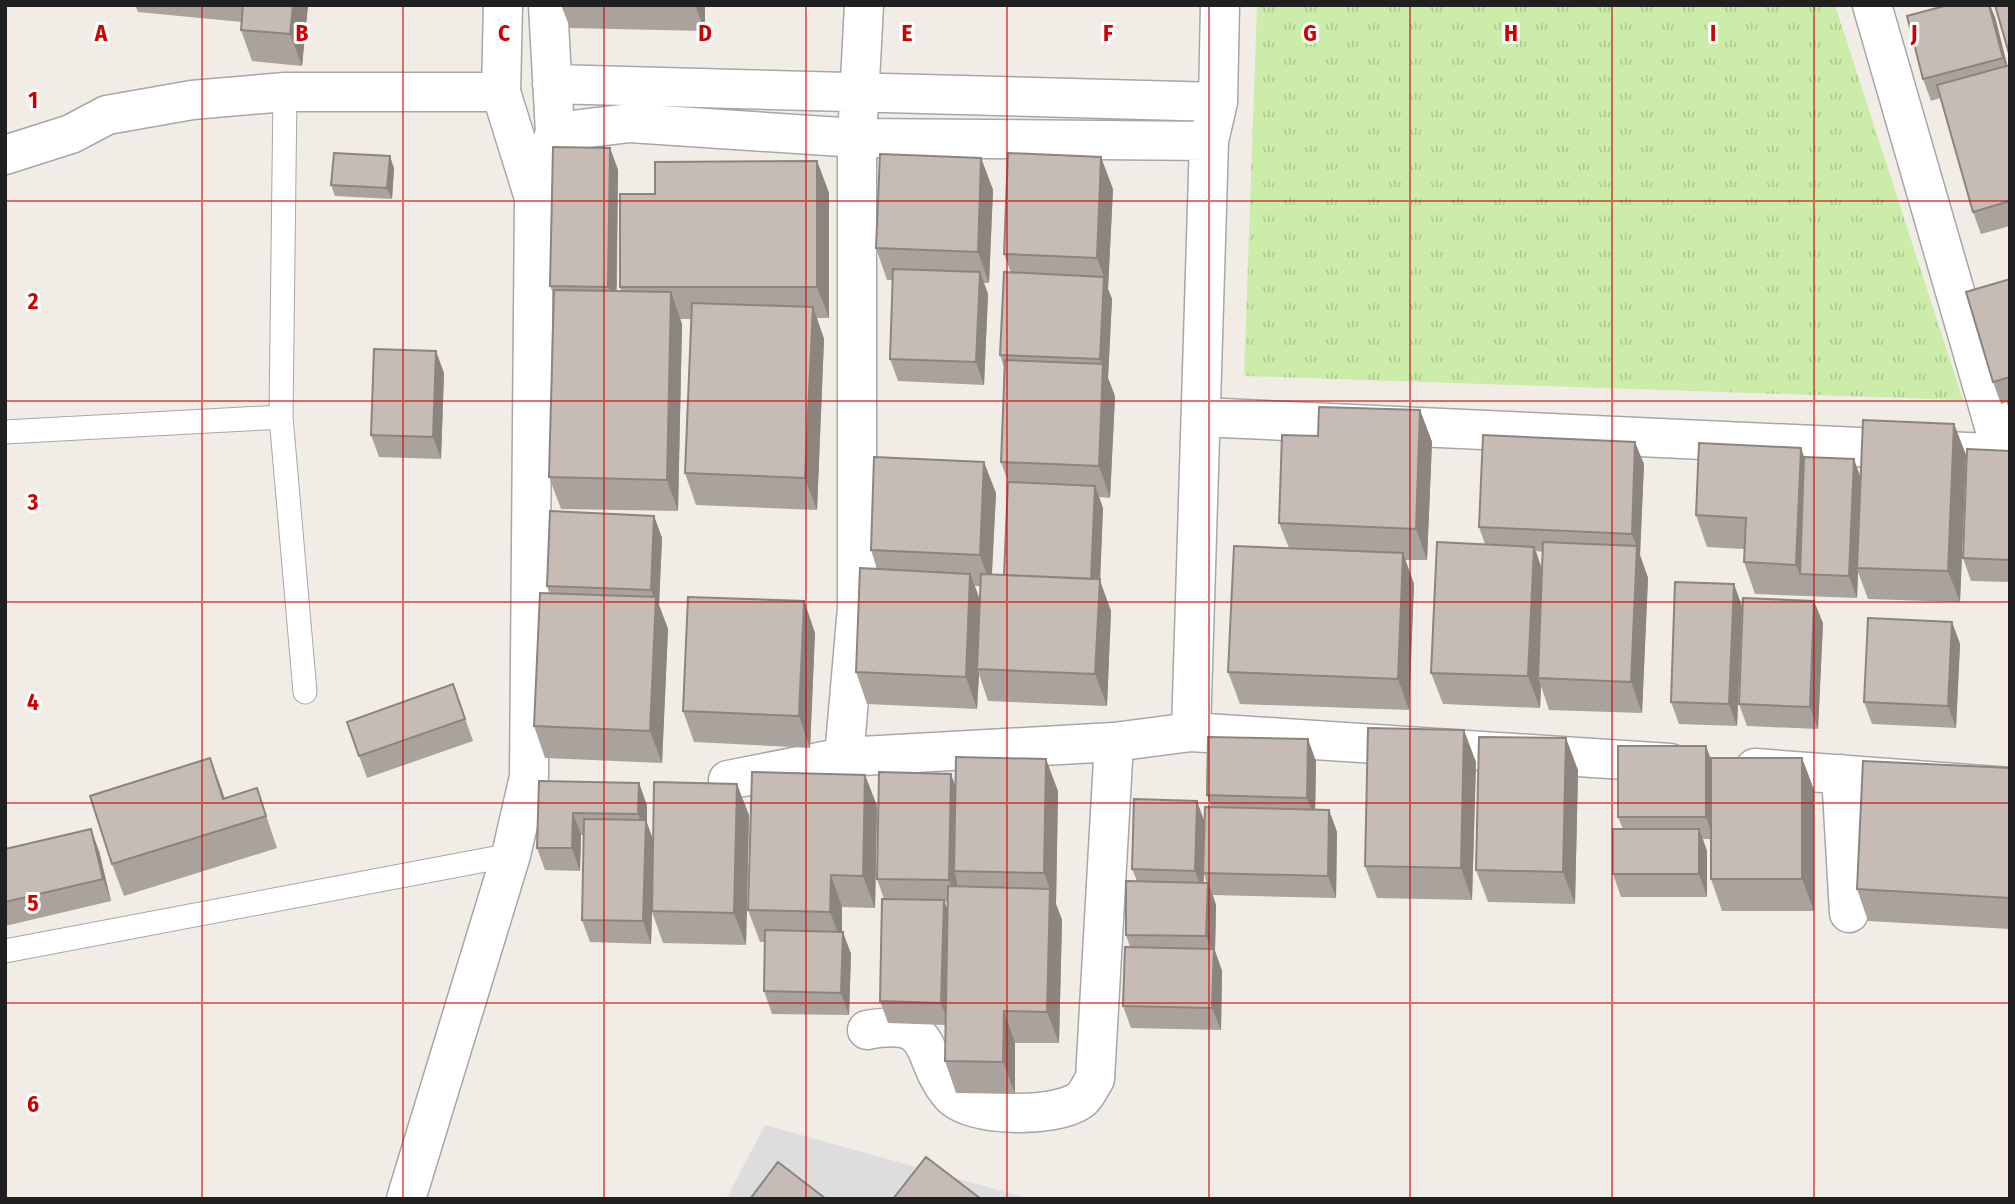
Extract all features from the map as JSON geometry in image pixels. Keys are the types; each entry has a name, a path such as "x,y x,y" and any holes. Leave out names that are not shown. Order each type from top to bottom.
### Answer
{"street":[{"path":"503,5 501,92 534,198"},
{"path":"406,1199 511,855 529,777 534,198 555,132 548,5"},
{"path":"844,757 857,608 857,138 864,5"},
{"path":"1191,732 1209,141 1217,102 1220,5"},
{"path":"1201,417 2006,454 1871,5"},
{"path":"552,84 1217,102"},
{"path":"5,155 71,134 107,115 192,100 285,92 501,92"},
{"path":"555,132 630,123 857,138 1209,141"},
{"path":"728,780 844,757 1114,742 1191,732 2010,786"},
{"path":"867,1030 902,1027 915,1034 927,1048 950,1095 967,1104 1028,1115 1057,1110 1081,1100 1095,1079 1114,742"},
{"path":"1840,774 1849,913"}],"lane":[{"path":"285,92 281,417 305,692"},
{"path":"5,432 281,417"},
{"path":"5,951 511,855"}],"shaded area":[{"path":"765,1125 1031,1199 726,1199"}],"green space":[{"path":"1257,5 1835,5 1963,400 1244,376"}],"building":[{"path":"243,5 293,5 290,34 241,30"},
{"path":"1948,5 1989,5 2003,58 1923,79 1907,16"},
{"path":"1995,5 2010,5 2010,57"},
{"path":"2010,65 2010,201 1973,212 1937,85"},
{"path":"553,147 610,148 608,287 550,286"},
{"path":"334,153 390,156 387,188 331,185"},
{"path":"1008,153 1101,157 1097,258 1004,254"},
{"path":"880,154 981,158 978,252 876,248"},
{"path":"817,161 817,287 620,287 620,194 655,194 655,162"},
{"path":"893,269 980,272 976,362 890,359"},
{"path":"1004,272 1104,277 1100,359 1000,355"},
{"path":"2010,279 2010,377 1993,382 1966,292"},
{"path":"554,290 671,292 667,480 549,477"},
{"path":"692,303 813,307 805,478 685,473"},
{"path":"374,349 436,351 433,437 371,435"},
{"path":"1005,360 1103,364 1099,466 1001,462"},
{"path":"1319,407 1420,410 1416,529 1279,523 1282,435 1318,436"},
{"path":"1863,420 1954,424 1948,571 1857,568"},
{"path":"1483,435 1635,442 1632,534 1479,527"},
{"path":"1699,443 1801,448 1796,565 1744,562 1746,518 1696,515"},
{"path":"1967,449 2010,451 2010,560 1963,558"},
{"path":"874,457 984,462 980,555 871,550"},
{"path":"1804,457 1854,459 1849,576 1800,574"},
{"path":"1008,482 1095,486 1091,579 1004,575"},
{"path":"550,511 654,516 651,590 547,586"},
{"path":"1437,542 1534,547 1528,676 1431,673"},
{"path":"1543,542 1637,546 1631,682 1538,678"},
{"path":"1234,546 1403,553 1398,679 1228,672"},
{"path":"860,568 970,574 966,677 856,672"},
{"path":"981,574 1100,579 1095,674 977,669"},
{"path":"1675,582 1734,584 1729,704 1671,702"},
{"path":"540,593 656,597 650,731 534,726"},
{"path":"688,597 804,601 799,716 683,711"},
{"path":"1743,598 1814,601 1810,707 1739,704"},
{"path":"1868,618 1952,622 1948,706 1864,702"},
{"path":"453,684 465,719 359,756 347,722"},
{"path":"1368,728 1464,730 1461,868 1365,866"},
{"path":"1208,737 1308,739 1307,798 1207,795"},
{"path":"1479,737 1566,738 1563,872 1476,870"},
{"path":"1618,746 1706,746 1706,817 1618,817"},
{"path":"956,757 1046,759 1044,873 954,871"},
{"path":"210,758 223,799 257,788 266,816 112,864 90,796"},
{"path":"1711,758 1802,758 1802,879 1711,879"},
{"path":"1863,761 2010,768 2010,898 1857,889"},
{"path":"752,772 865,775 863,876 831,875 830,912 748,910"},
{"path":"879,772 951,774 949,880 877,879"},
{"path":"539,781 639,783 638,814 573,813 572,848 537,848"},
{"path":"654,782 737,784 734,913 652,911"},
{"path":"1134,799 1197,801 1195,871 1132,869"},
{"path":"1205,807 1329,810 1328,876 1203,873"},
{"path":"584,819 646,820 643,921 582,920"},
{"path":"91,829 103,879 5,902 5,849"},
{"path":"1613,829 1699,829 1699,874 1613,874"},
{"path":"1126,881 1208,883 1206,936 1126,935"},
{"path":"948,886 1050,889 1047,1012 1004,1011 1003,1062 945,1061"},
{"path":"882,899 944,900 941,1003 880,1001"},
{"path":"765,930 843,932 841,993 764,991"},
{"path":"1125,947 1214,949 1212,1008 1123,1006"},
{"path":"926,1157 981,1199 893,1199"},
{"path":"778,1162 826,1199 750,1199"}]}
